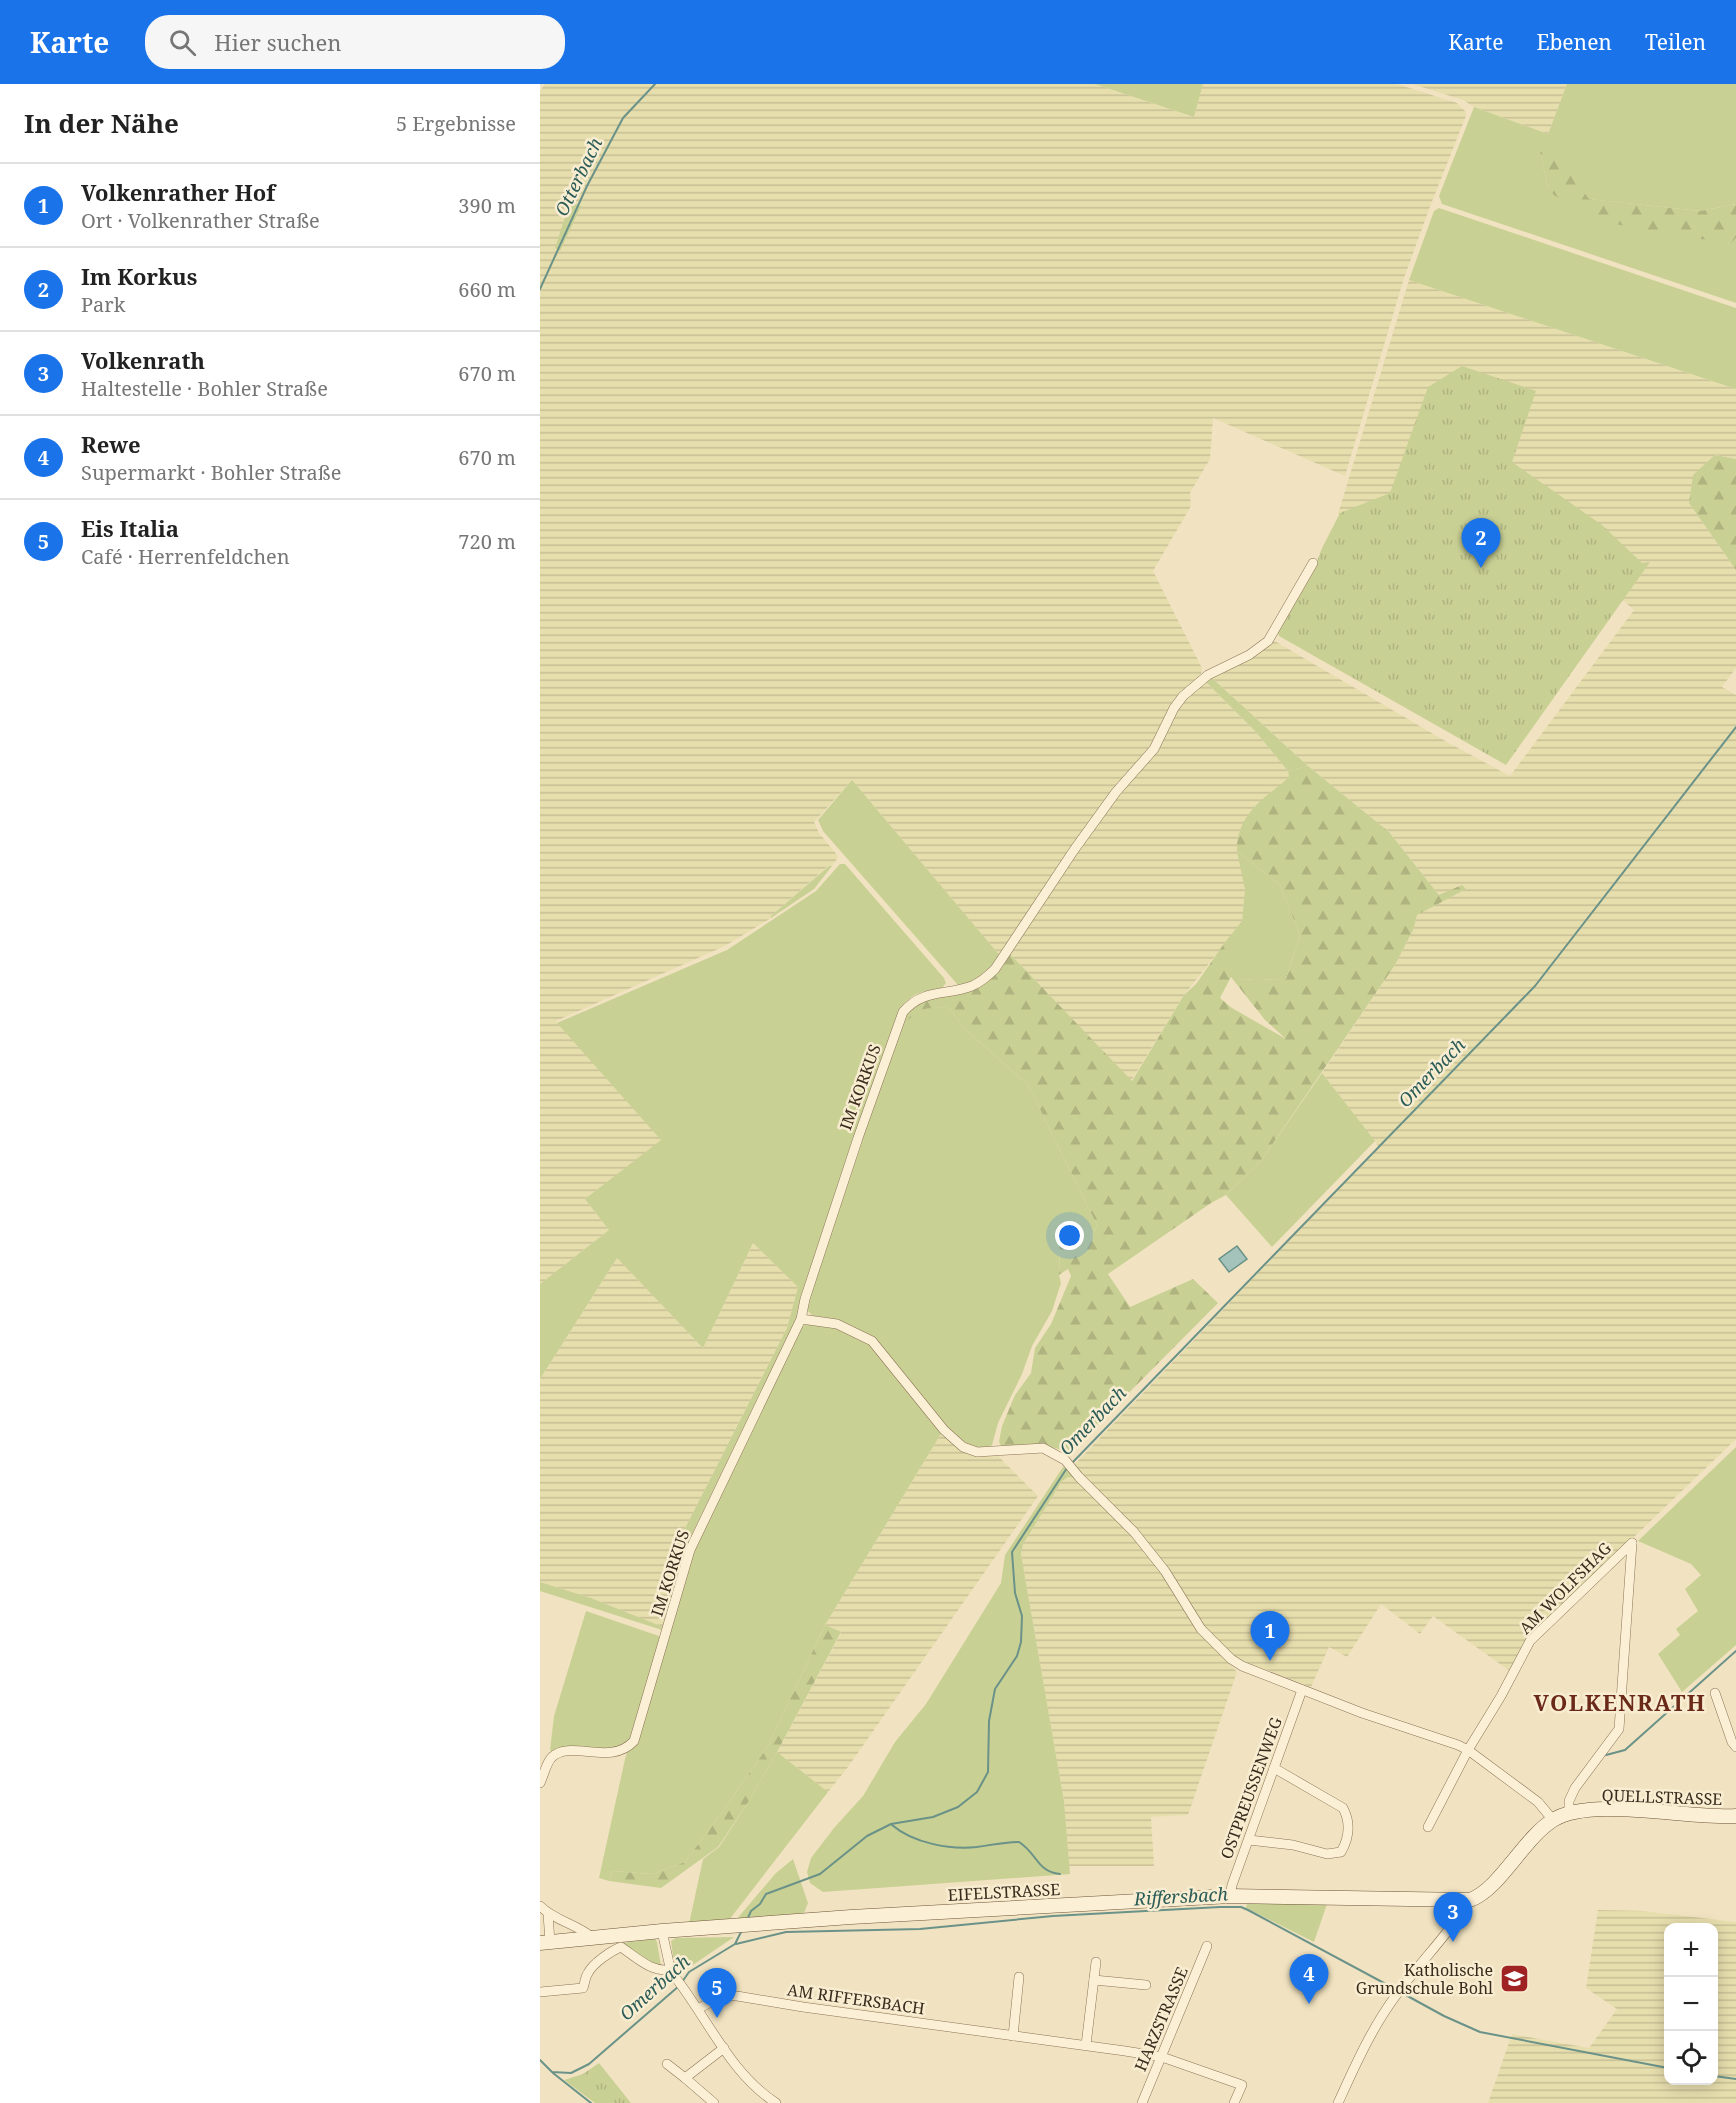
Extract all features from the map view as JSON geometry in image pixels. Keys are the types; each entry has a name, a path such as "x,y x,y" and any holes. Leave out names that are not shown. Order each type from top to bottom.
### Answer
{"main road":[{"name":"QUELLSTRASSE","path":"1470,1900 1487,1890 1523,1848 1553,1820 1569,1813 1640,1810 1677,1815 1736,1816"},
{"name":"EIFELSTRASSE","path":"545,1943 753,1924 1230,1896 1470,1900"}],"street":[{"name":"IM KORKUS","path":"540,1783 550,1758 555,1754 571,1751 604,1753 617,1751 628,1747 636,1736 690,1551 801,1318 805,1299 854,1148 903,1012 911,1002 920,997 973,985 995,969 1074,850 1116,792 1154,748 1174,708 1183,696 1208,675 1249,655 1268,641 1313,563"},
{"path":"801,1318 837,1324 872,1341 944,1430 963,1447 977,1452 1043,1448 1070,1466 1134,1532 1165,1571 1201,1629 1231,1659 1242,1666 1302,1690 1468,1750 1538,1802 1553,1820"},
{"name":"AM WOLFSHAG","path":"1428,1827 1468,1750 1530,1641 1632,1543 1619,1729 1575,1788 1569,1801 1569,1813"},
{"name":"OSTPREUSSENWEG","path":"1230,1896 1302,1690"},
{"path":"1715,1693 1732,1742 1736,1747"},
{"path":"1249,1840 1293,1845 1327,1854 1341,1852 1346,1843 1348,1822 1343,1808 1274,1767"},
{"path":"1338,2103 1383,2013 1450,1930 1470,1900"},
{"path":"540,1906 549,1914 585,1931 593,1938"},
{"path":"545,1943 549,1914"},
{"path":"662,1931 673,1973 743,2076 760,2093 776,2103"},
{"name":"HARZSTRASSE","path":"1142,2103 1207,1946"},
{"path":"540,1992 583,1988 586,1975 590,1970 615,1949 621,1947 654,1969 673,1973"},
{"path":"1086,2045 1096,1962"},
{"path":"1013,2036 1019,1977"},
{"path":"1094,1980 1146,1986"},
{"name":"AM RIFFERSBACH","path":"698,2009 721,1996 737,1996 1162,2057 1242,2085 1234,2103"},
{"path":"685,2078 723,2048"},
{"path":"667,2064 714,2103"}],"shaded area":[{"path":"545,84 1095,84 1194,117 1203,84 1397,84 1457,103 1465,111 1466,116 1404,278 1345,476 1213,418 1210,459 1190,493 1191,506 1153,571 1202,668 1201,675 1182,693 1152,747 1001,957 852,780 814,822 819,833 838,856 837,859 832,866 828,866 771,918 725,946 556,1021 662,1140 585,1199 609,1230 540,1284 540,91"},
{"path":"1412,84 1567,84 1548,134 1474,107 1463,100"},
{"path":"1409,280 1736,389 1736,459 1715,455 1689,503 1736,570 1736,668 1722,687 1736,695 1736,1439 1528,1639 1511,1672 1433,1616 1420,1634 1381,1604 1347,1657 1329,1647 1311,1687 1233,1656 1203,1627 1164,1564 1074,1465 1379,1147 1322,1073 1395,965 1414,928 1417,915 1462,885 1440,896 1389,832 1308,766 1211,677 1273,640 1447,742 1510,776 1634,610 1500,493 1531,405 1389,524 1338,514"},
{"path":"1204,680 1255,731 1288,771 1289,776 1284,783 1271,792 1237,840 1245,891 1242,922 1184,995 1131,1081 1009,953 1176,709"},
{"path":"753,1243 798,1287 787,1328 674,1550 673,1556 682,1559 666,1625 663,1627 591,1598 540,1582 540,1379 617,1258 703,1348"},
{"path":"942,1432 997,1455 1038,1496 848,1767 828,1792 777,1752 841,1633 825,1625"},
{"path":"1068,1477 1076,1478 1131,1535 1162,1573 1199,1631 1237,1672 1188,1815 1151,1817 1154,1866 1069,1866 1064,1801 1021,1554 1022,1544 1062,1481"},
{"path":"1598,1910 1643,1911 1736,1922 1736,2103 1488,2103 1512,2034 1589,2048 1617,2009 1586,1988"}],"green space":[{"path":"1095,84 1203,84 1194,117"},
{"path":"1567,84 1736,84 1736,204 1700,211 1588,199 1551,149 1540,152 1548,188 1729,244 1736,238 1736,303 1442,204 1439,196 1474,107 1548,134"},
{"path":"1551,148 1589,199 1700,211 1736,204 1736,238 1730,244 1592,220 1554,195 1548,188 1540,152"},
{"path":"570,202 581,206 560,251 555,248"},
{"path":"1439,208 1736,308 1736,389 1409,280 1434,211"},
{"path":"1462,366 1536,391 1512,462 1602,525 1642,563 1650,562 1506,765 1279,636 1277,630 1313,572 1322,548 1340,513 1390,493 1428,387"},
{"path":"1715,455 1736,459 1736,570 1689,503 1693,475"},
{"path":"1211,677 1308,766 1288,771 1255,731 1204,680"},
{"path":"1308,766 1389,832 1439,895 1462,885 1466,889 1417,915 1414,928 1395,965 1261,1161 1226,1195 1108,1274 1130,1307 1193,1279 1218,1303 1076,1446 1066,1451 1043,1445 1002,1447 999,1442 1002,1426 1015,1395 1031,1373 1035,1348 1051,1324 1071,1276 1068,1269 1059,1275 1060,1250 1057,1235 1062,1229 1073,1239 1091,1239 1097,1225 1028,1085 965,1029 949,1008 921,1010 900,1028 906,1013 922,1000 973,988 1009,953 1132,1081 1184,995 1196,984 1223,945 1238,980 1286,979 1300,935 1280,885 1237,851 1237,842 1247,817 1289,776 1288,771","holes":["1231,977 1265,1020 1286,1039 1232,1008 1220,998"]},
{"path":"852,780 1001,957 982,975 958,985 823,831 818,820"},
{"path":"1237,851 1280,885 1300,935 1286,979 1237,980 1223,945 1242,921 1245,890"},
{"path":"840,864 845,864 946,983 942,988 913,996 899,1010 797,1318 687,1544 674,1550 787,1328 798,1287 753,1243 703,1348 617,1258 540,1379 540,1284 609,1230 585,1199 661,1140 557,1023 727,950 816,891"},
{"path":"829,866 832,866 814,889 771,918 771,916"},
{"path":"935,1007 949,1008 965,1029 1028,1085 1097,1225 1091,1239 1073,1239 1060,1250 1061,1283 1052,1311 1032,1346 1022,1374 998,1423 992,1445 985,1450 964,1444 946,1427 873,1337 813,1316 806,1309 900,1028 916,1011"},
{"path":"1322,1073 1375,1141 1272,1247 1226,1195 1261,1161"},
{"path":"805,1325 836,1326 868,1341 942,1432 825,1625 768,1746 685,1862 653,1874 612,1871 609,1881 599,1878 625,1759 694,1548 797,1332"},
{"path":"1736,1447 1736,1645 1682,1692 1658,1654 1680,1635 1676,1629 1698,1611 1685,1589 1701,1575 1691,1564 1638,1541"},
{"path":"1063,1467 1067,1467 1076,1478 1068,1477 1062,1481 1023,1544 1021,1554 1064,1801 1070,1874 823,1892 810,1883 807,1872 811,1858 863,1796 895,1742 926,1704 1001,1583 1005,1555"},
{"path":"540,1582 591,1598 663,1627 666,1625 662,1630 540,1591"},
{"path":"586,1611 659,1636 662,1644 633,1734 626,1744 617,1750 552,1752 550,1750 554,1716"},
{"path":"825,1625 841,1632 749,1801 718,1847 661,1888 609,1881 612,1871 653,1874 685,1862 768,1746"},
{"path":"777,1752 828,1792 729,1920 689,1924 703,1859 719,1847"},
{"path":"793,1859 808,1903 804,1913 736,1920 776,1873"},
{"path":"1247,1904 1327,1904 1314,1942 1246,1908"},
{"path":"734,1937 681,1973 674,1963 671,1941 676,1938"},
{"path":"655,1939 661,1966 656,1966 622,1943"},
{"path":"599,2063 631,2103 595,2103 564,2080 583,2074"}],"water":[{"path":"1237,1246 1247,1259 1229,1272 1219,1259"}],"waterway":[{"name":"Otterbach","path":"540,289 587,186 623,118 655,84"},
{"name":"Omerbach","path":"1071,1464 1535,986 1736,727"},
{"name":"Omerbach","path":"747,1920 751,1911 760,1904 766,1894 820,1874 867,1836 891,1824 933,1817 958,1807 977,1792 988,1772 989,1721 995,1689 1017,1656 1021,1642 1022,1616 1015,1593 1012,1552 1067,1468"},
{"path":"1606,1755 1625,1750 1736,1651"},
{"path":"892,1825 921,1841 944,1846 966,1848 1019,1842 1046,1870 1060,1874"},
{"name":"Riffersbach","path":"736,1944 786,1932 920,1929 1053,1916 1241,1907 1397,1990"},
{"name":"Omerbach","path":"682,1982 689,1972 735,1944 742,1930"},
{"name":"Omerbach","path":"540,2060 552,2072 571,2073 589,2064 679,1986"},
{"name":"Riffersbach","path":"1402,1993 1480,2032 1664,2067"},
{"path":"553,2073 591,2103"},
{"name":"Riffersbach","path":"1718,2077 1736,2079"}],"place":[{"name":"Im Korkus","path":"1481,568"},
{"name":"Volkenrather Hof","path":"1270,1661"},
{"name":"Volkenrath","path":"1453,1942"},
{"name":"Katholische Grundschule Bohl","path":"1514,1979"},
{"name":"Rewe","path":"1309,2004"},
{"name":"Eis Italia","path":"717,2018"}],"district":[{"name":"VOLKENRATH","path":"1620,1703"}]}
